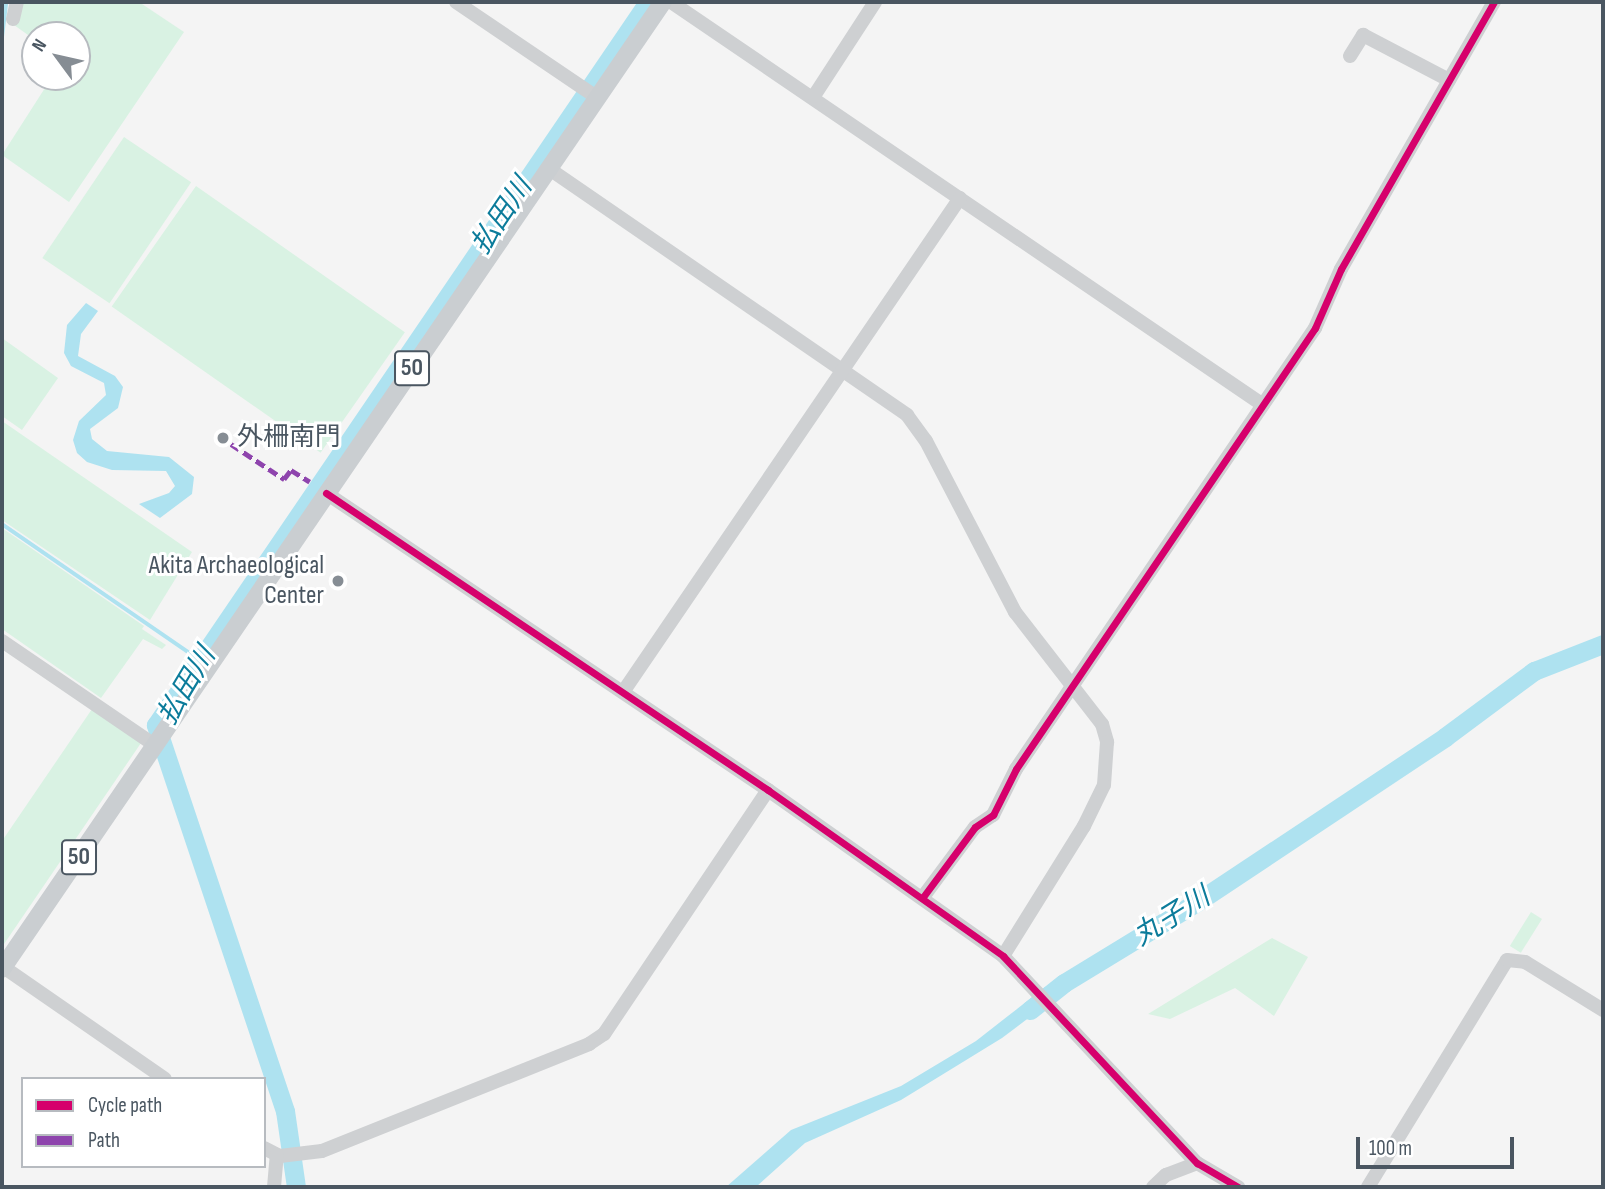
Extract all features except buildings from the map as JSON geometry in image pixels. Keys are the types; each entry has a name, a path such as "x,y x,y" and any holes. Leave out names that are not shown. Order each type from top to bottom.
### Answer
{"main road":[{"name":"50","path":"2,967 663,2"}],"street":[{"path":"13,19 18,2"},
{"path":"456,2 598,98"},
{"path":"671,2 814,96 1263,405"},
{"path":"814,96 875,2"},
{"path":"923,897 975,827 993,815 1016,769 1315,328 1333,286 1494,2"},
{"path":"1350,55 1363,35 1449,80"},
{"path":"548,168 842,368 918,428 1015,611 1102,724 1107,742 1104,785 1084,826 1005,959"},
{"path":"623,692 960,198"},
{"path":"326,493 768,790 923,897 1005,959 1197,1163 1238,1187"},
{"path":"2,642 158,742"},
{"path":"274,1187 274,1153 323,1151 354,1140 589,1044 604,1034 768,790"},
{"path":"1368,1187 1507,960 1525,962 1603,1010"},
{"path":"2,967 162,1077"},
{"path":"1153,1187 1166,1175 1197,1163"}],"green space":[{"path":"22,2 139,2 184,32 69,202 2,155 43,91 91,91 91,21 21,21 21,30 14,25"},
{"path":"124,137 191,182 110,303 42,258"},
{"path":"196,186 405,332 321,453 112,306"},
{"path":"2,338 58,378 22,430 2,416"},
{"path":"2,421 192,552 150,620 2,520"},
{"path":"2,528 144,626 142,629 166,645 162,649 143,639 101,698 2,629"},
{"path":"92,709 141,743 2,947 2,841"},
{"path":"1531,912 1542,919 1521,953 1510,946"},
{"path":"1272,938 1308,957 1274,1016 1235,988 1170,1019 1148,1014"}],"water":[{"path":"86,303 98,311 81,334 78,356 115,376 123,387 118,408 90,429 92,439 107,451 169,457 194,477 192,494 160,518 139,504 169,493 175,486 166,471 112,470 87,462 77,453 73,440 79,421 106,395 104,383 71,366 64,353 67,325"},
{"path":"1045,987 1055,998 1002,1038 901,1100 805,1143 756,1187 726,1187 791,1130 901,1086 976,1041"}],"waterway":[{"path":"2,37 6,2"},
{"name":"払田川","path":"296,1187 285,1111 156,725 648,2"},
{"path":"2,524 200,660"},
{"name":"丸子川","path":"1030,1010 1064,983 1203,898 1445,737 1534,671 1603,644"}],"marked path":[{"path":"231,444 284,479 291,470 310,482"}],"cycle path":[{"path":"923,897 975,827 993,815 1016,769 1315,328 1341,269 1494,2"},
{"path":"326,493 768,790 1003,956 1197,1163 1238,1187"}],"place":[{"name":"外柵南門","path":"223,438"},
{"name":"Akita Archaeological Center","path":"338,581"}]}
